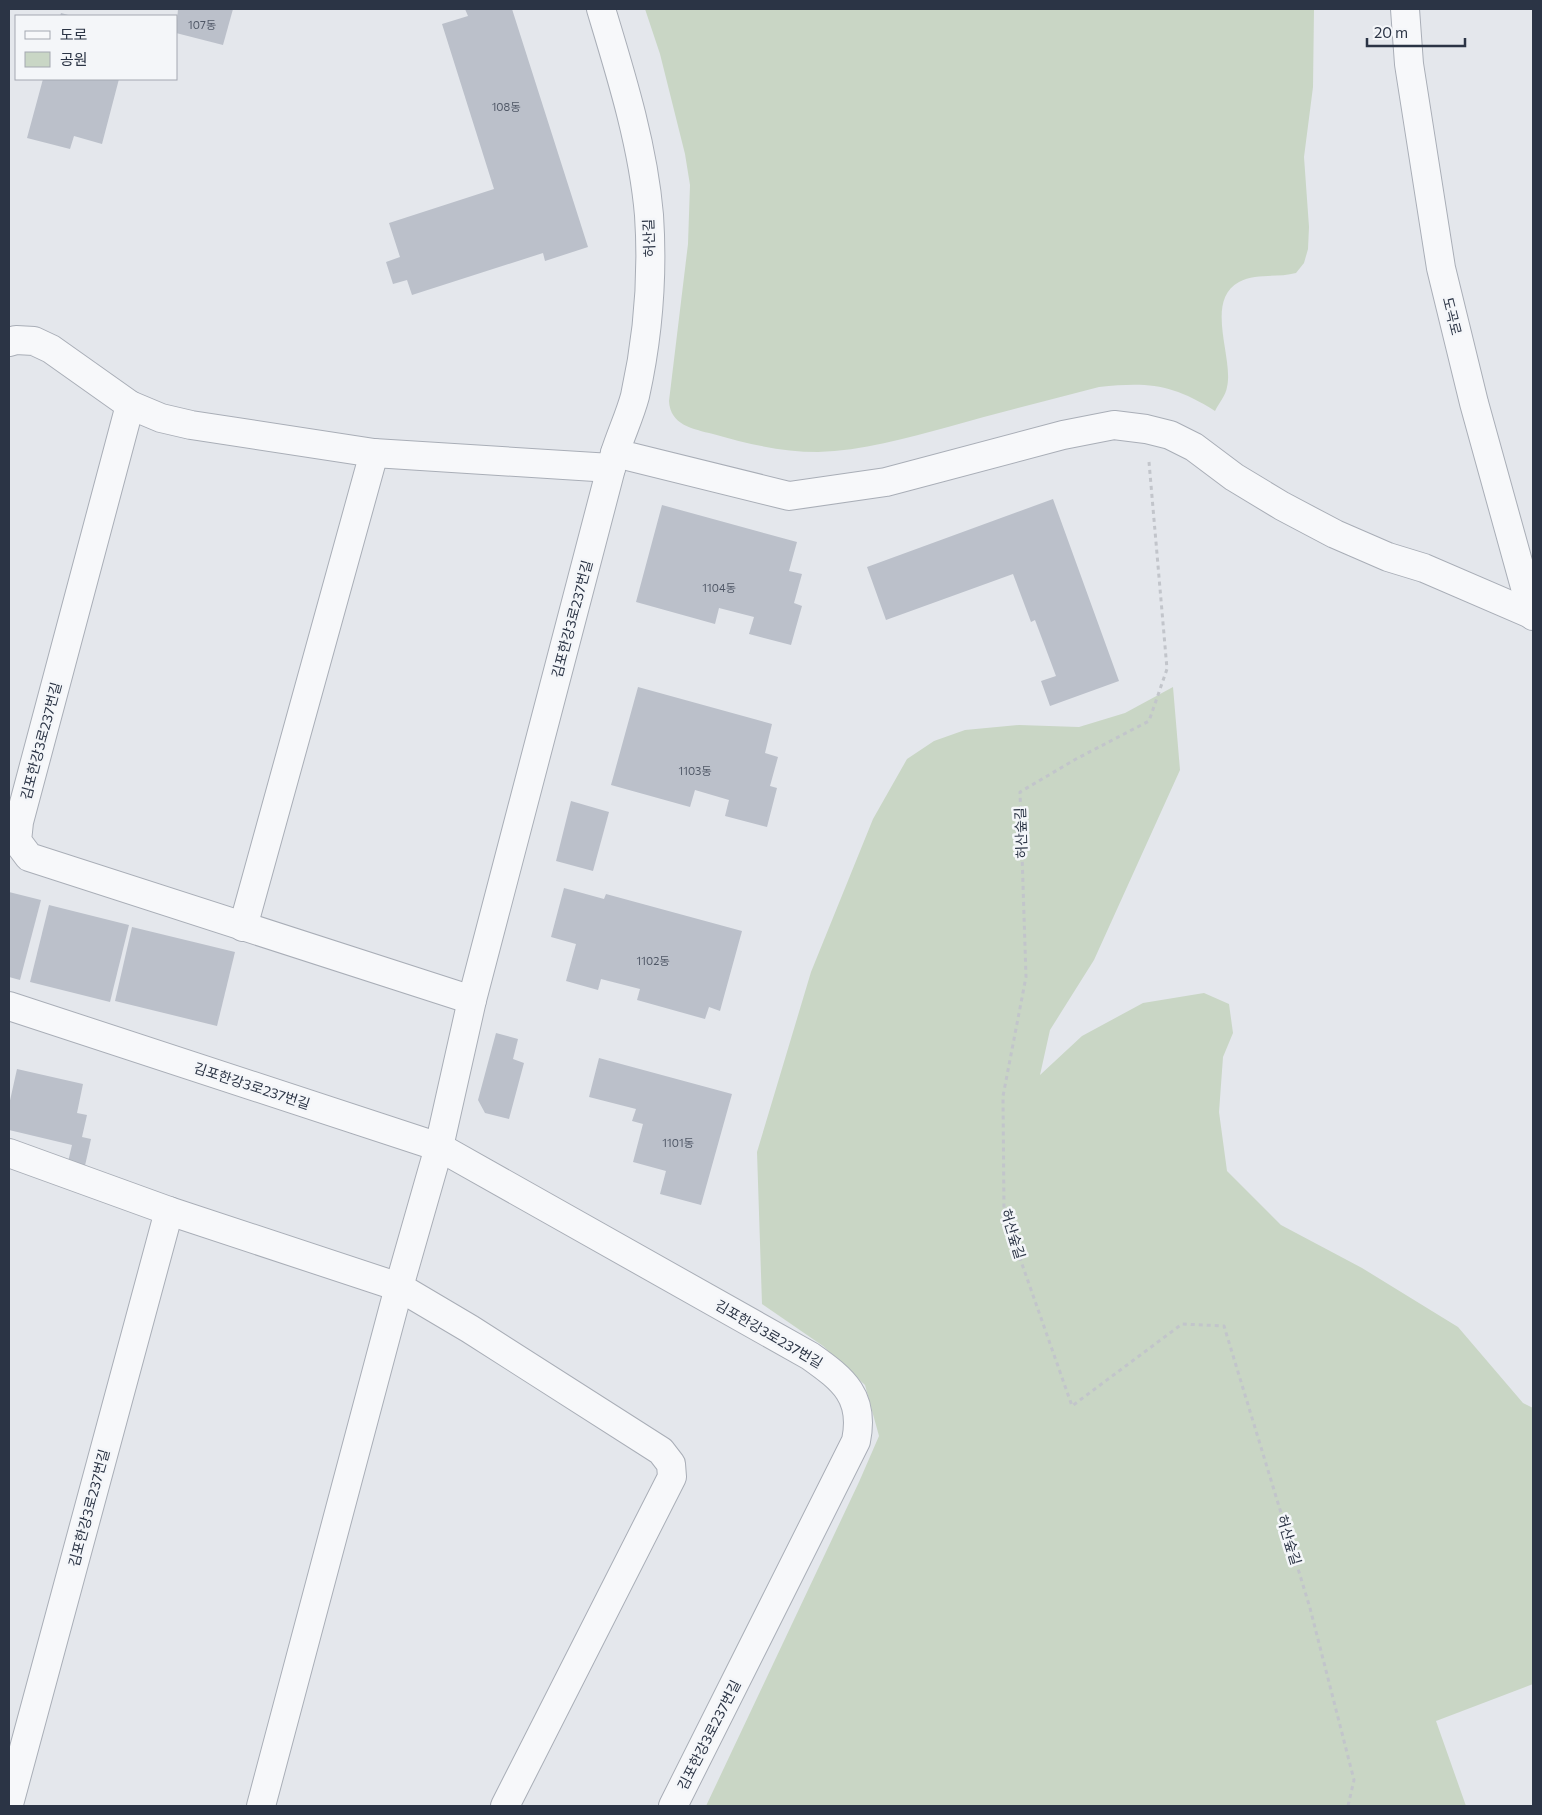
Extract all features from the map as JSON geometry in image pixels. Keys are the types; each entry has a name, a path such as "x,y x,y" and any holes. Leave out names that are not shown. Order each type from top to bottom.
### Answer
{"street":[{"name":"허산길","path":"601,9 628,104 643,174 649,214 651,262 644,341 634,397 613,461"},
{"name":"도곡로","path":"1405,9 1409,64 1441,268 1474,403 1533,616"},
{"path":"9,342 16,340 34,341 51,350 130,406 161,418 191,425 374,452 613,461 788,496 886,482 1063,435 1114,425 1146,428 1170,435 1194,447 1234,477 1282,506 1335,534 1388,557 1433,572 1533,616"},
{"name":"김포한강3로237번길","path":"130,406 19,822 17,841 30,857 472,1000"},
{"path":"243,927 374,452"},
{"name":"김포한강3로237번길","path":"260,1806 399,1286 439,1147 472,1000 613,461"},
{"name":"김포한강3로237번길","path":"9,1006 439,1147 810,1356 835,1374 850,1391 858,1407 860,1423 856,1441 673,1806"},
{"path":"9,1153 169,1211 399,1286 651,1442 662,1451 671,1464 672,1477 505,1806"},
{"name":"김포한강3로237번길","path":"9,1804 169,1211"}],"path":[{"name":"허산숲길","path":"1146,428 1167,669 1150,721 1076,759 1020,792 1026,977 1003,1096 1004,1213 1072,1406 1182,1324 1224,1326 1312,1618 1354,1780 1348,1806"}],"green space":[{"path":"645,9 1314,9 1313,87 1304,157 1309,227 1308,249 1304,263 1296,273 1246,279 1239,282 1229,291 1223,302 1222,316 1228,375 1227,387 1215,411 1173,390 1146,385 1132,385 1099,387 867,447 834,451 805,452 765,447 691,428 673,416 669,401 688,244 690,185 685,154 660,54"},
{"path":"1173,687 1180,770 1094,960 1050,1030 1040,1075 1082,1036 1143,1003 1204,993 1229,1004 1233,1033 1223,1057 1219,1112 1227,1171 1281,1225 1362,1268 1458,1327 1523,1403 1533,1408 1533,1684 1436,1721 1466,1806 706,1806 879,1436 865,1385 823,1346 762,1304 757,1152 811,972 873,819 907,759 934,741 965,730 1019,725 1079,727 1125,713"}],"building":[{"path":"178,9 233,9 223,45 178,34"},
{"path":"465,9 512,9 588,247 545,261 543,253 412,295 407,280 393,284 386,262 400,257 389,223 494,189 442,24 468,16"},
{"path":"43,80 119,80 102,144 74,136 70,149 27,138"},
{"path":"1053,499 1119,681 1050,706 1041,681 1056,676 1035,620 1031,622 1013,574 886,620 867,567"},
{"path":"662,505 797,542 789,571 802,574 794,603 802,606 791,645 749,634 754,617 719,608 715,624 636,602"},
{"path":"638,687 772,724 765,753 778,757 770,786 777,788 767,827 725,816 729,800 695,790 690,807 611,785"},
{"path":"571,801 609,812 593,871 556,861"},
{"path":"564,888 604,899 606,894 742,931 720,1011 709,1007 705,1019 637,1000 640,989 601,979 598,990 566,981 576,944 551,937"},
{"path":"9,892 41,900 20,980 9,977"},
{"path":"49,905 129,925 110,1002 30,982"},
{"path":"132,927 235,952 217,1026 115,1001"},
{"path":"496,1033 518,1039 513,1059 524,1063 509,1119 485,1113 478,1100"},
{"path":"599,1058 732,1094 701,1205 660,1194 666,1171 633,1162 643,1124 632,1121 636,1109 589,1097"},
{"path":"17,1069 83,1084 77,1113 87,1115 82,1137 91,1139 84,1170 67,1166 72,1145 9,1130 9,1105"}]}
